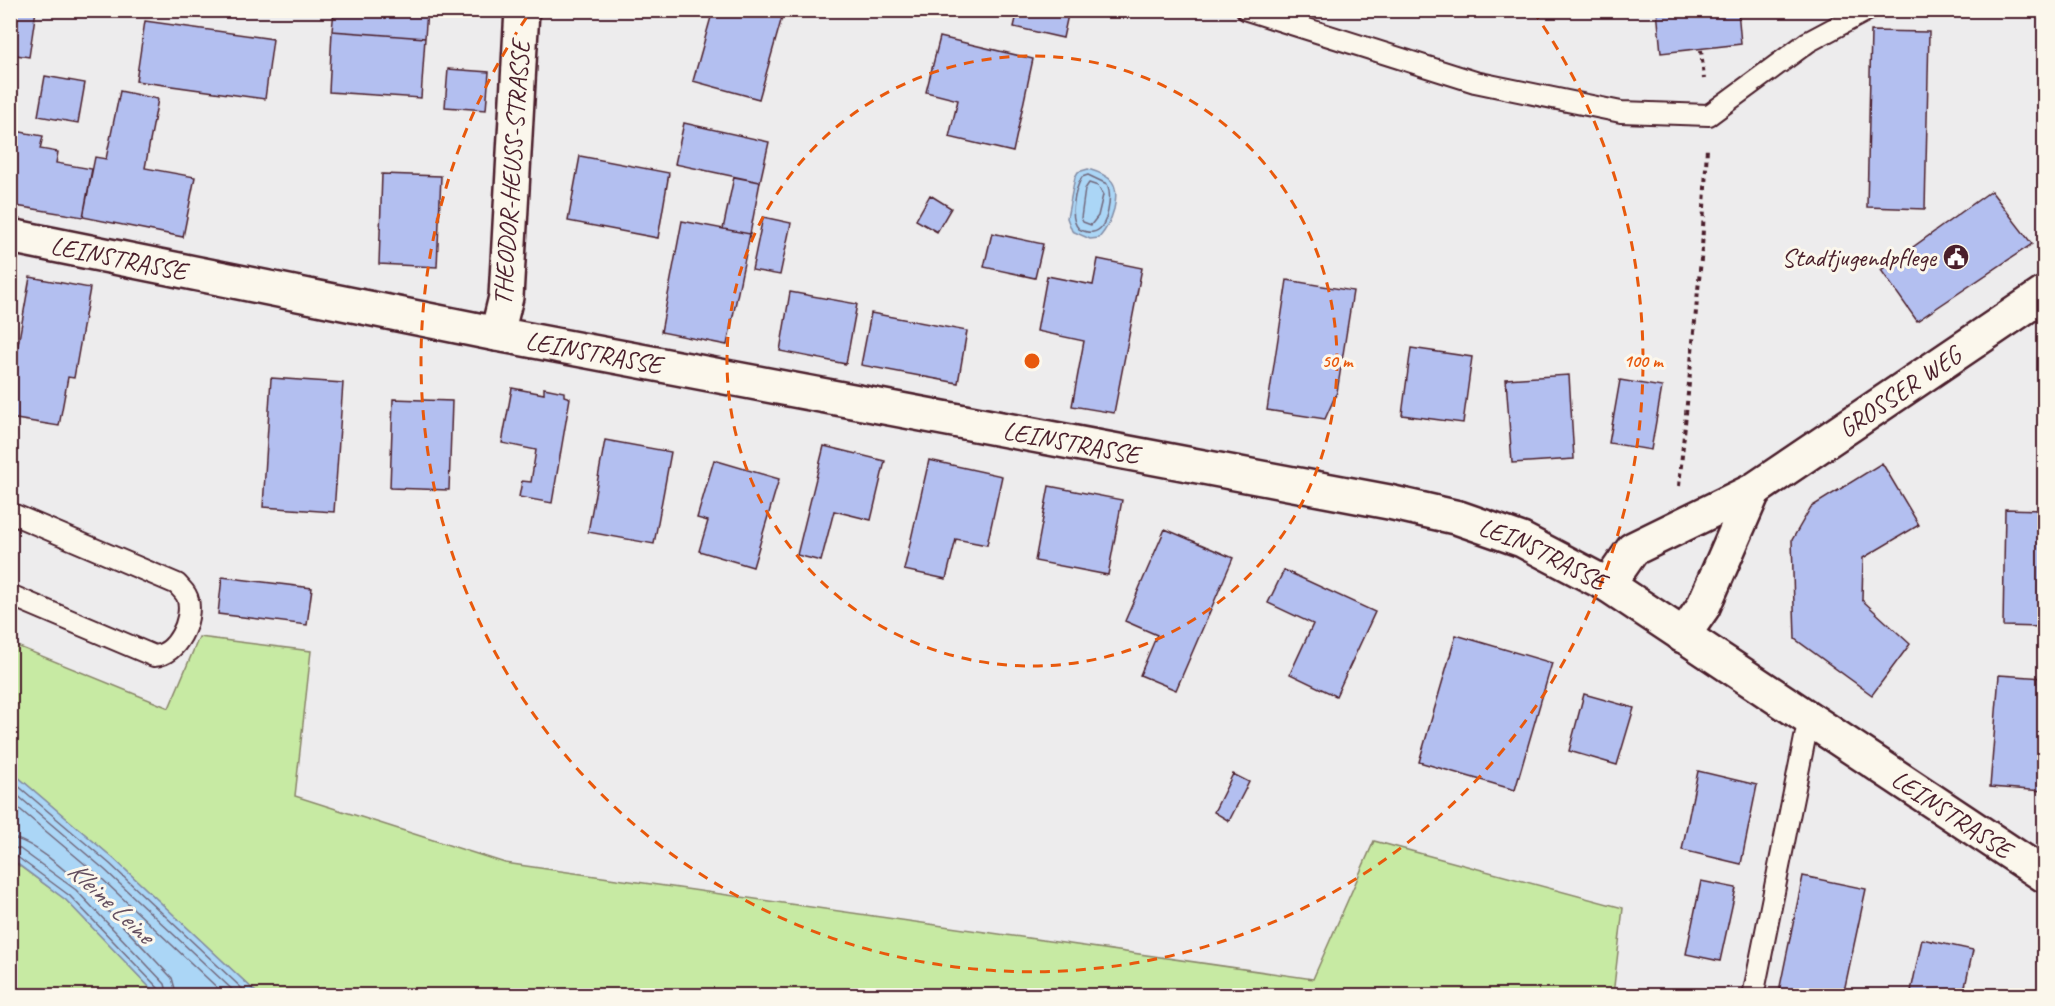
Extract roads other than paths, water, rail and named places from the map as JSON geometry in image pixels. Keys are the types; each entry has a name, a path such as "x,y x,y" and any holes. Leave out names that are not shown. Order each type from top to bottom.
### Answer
{"street":[{"name":"THEODOR-HEUSS-STRASSE","path":"497,334 507,297 522,10"},
{"name":"LEINSTRASSE","path":"10,236 497,334 1389,502 1459,518 1522,540 1608,585 2044,875"},
{"name":"GROSSER WEG","path":"1608,585 1633,549 1754,490 2044,294"},
{"path":"1683,636 1703,607 1754,490"}],"lane":[{"path":"1247,10 1475,82 1621,112 1709,115 1808,42 1868,10"},
{"path":"10,513 177,584 188,597 190,613 174,648 164,656 154,656 10,595"},
{"path":"1753,996 1809,718"}],"water":[{"path":"1088,169 1108,178 1115,187 1116,193 1110,221 1099,238 1090,239 1072,231 1067,218 1075,177 1078,172"},
{"name":"Kleine Leine","path":"11,771 114,859 259,995 157,995 66,900 11,859"}],"place":[{"name":"Stadtjugendpflege","path":"1956,257"}]}
